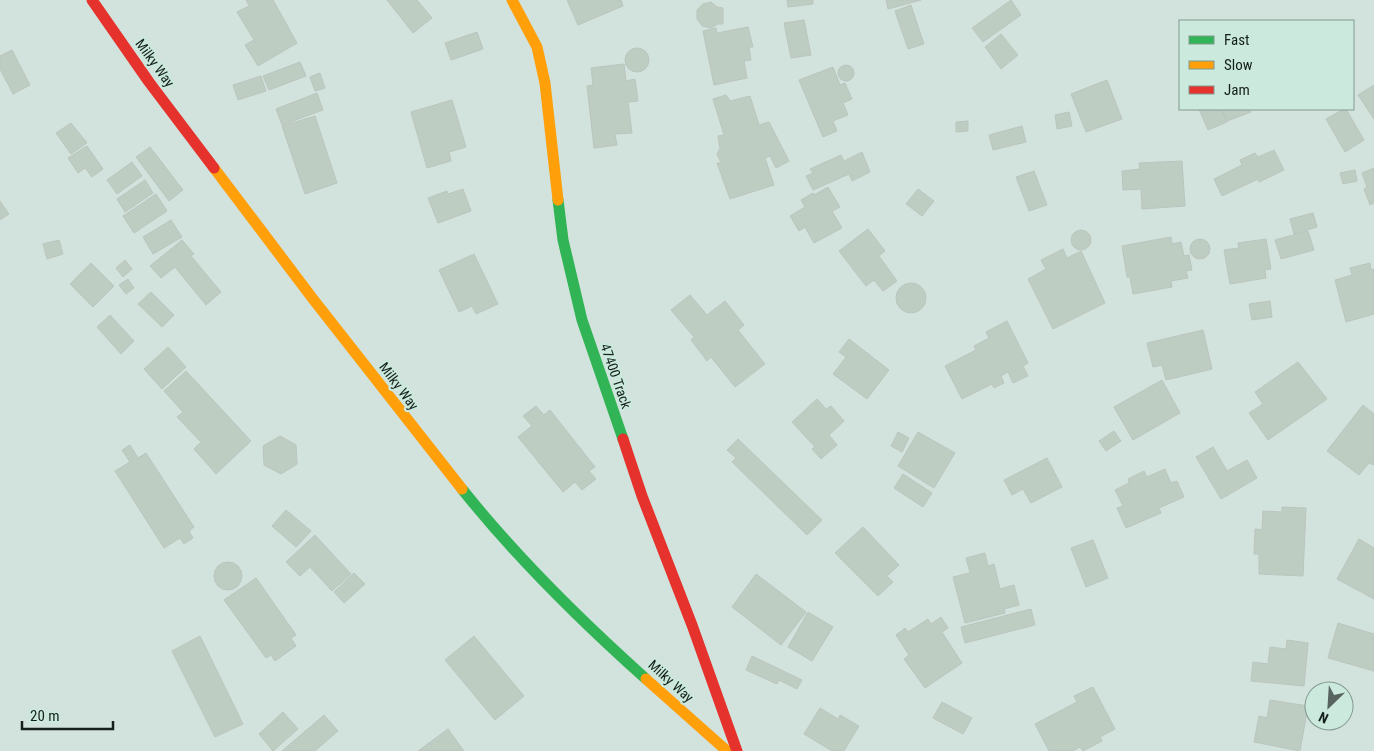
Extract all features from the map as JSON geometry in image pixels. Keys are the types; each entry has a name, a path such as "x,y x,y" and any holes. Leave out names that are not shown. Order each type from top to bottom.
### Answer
{"street":[{"name":"Milky Way","path":"92,0 149,82 307,291 421,440 492,527 588,627 727,751"},
{"name":"47400 Track","path":"512,0 538,47 545,83 562,240 582,320 642,496 692,625 737,751"}],"building":[{"path":"246,0 273,0 297,43 258,66 245,45 254,40 237,12 249,6"},
{"path":"387,0 417,0 432,18 413,33"},
{"path":"567,0 621,0 623,6 578,25"},
{"path":"787,0 813,0 813,4 788,7"},
{"path":"886,0 921,0 888,9"},
{"path":"1011,0 1021,15 983,42 972,28"},
{"path":"711,2 717,7 723,8 723,24 718,24 711,28 702,26 697,19 697,10 703,4"},
{"path":"911,5 924,44 908,49 895,11"},
{"path":"804,20 811,55 791,58 784,23"},
{"path":"748,27 753,47 749,47 751,60 744,61 747,78 714,85 703,31 716,28 717,33"},
{"path":"477,32 483,49 451,60 445,43"},
{"path":"1001,34 1018,55 1001,69 985,47"},
{"path":"637,48 642,49 648,55 648,65 642,71 637,72 632,71 626,65 625,60 626,55 632,49"},
{"path":"12,50 30,85 13,94 0,69 0,56"},
{"path":"300,62 306,76 269,90 263,76"},
{"path":"624,64 626,81 635,79 638,101 628,102 632,133 615,134 617,145 594,148 587,86 593,85 591,68"},
{"path":"843,65 849,65 854,70 852,79 843,81 838,76 838,70"},
{"path":"833,67 840,85 845,83 852,99 843,103 848,115 833,121 837,131 823,137 799,80"},
{"path":"320,73 325,88 315,91 310,77"},
{"path":"261,76 266,91 238,100 233,85"},
{"path":"1107,80 1122,119 1086,132 1071,94"},
{"path":"1374,85 1374,119 1358,95"},
{"path":"317,93 323,110 282,125 276,109"},
{"path":"726,95 730,101 750,96 759,125 769,122 789,161 776,168 770,156 765,158 774,185 730,199 717,163 721,163 717,154 720,148 718,136 724,135 713,99"},
{"path":"452,100 466,147 449,152 451,161 427,168 411,112"},
{"path":"1199,110 1221,110 1227,122 1208,130"},
{"path":"1222,110 1250,110 1251,112 1227,121"},
{"path":"1342,110 1347,110 1364,140 1345,152 1326,119"},
{"path":"1069,112 1072,126 1057,129 1055,115"},
{"path":"315,116 337,183 305,194 282,126"},
{"path":"968,121 968,131 956,132 956,122"},
{"path":"71,123 87,143 71,154 56,133"},
{"path":"1022,126 1026,142 993,150 989,135"},
{"path":"87,146 103,169 92,177 85,168 78,173 68,158"},
{"path":"150,147 183,190 169,201 136,157"},
{"path":"1274,150 1284,170 1259,182 1258,179 1222,196 1214,179 1242,165 1240,160 1255,153 1258,157"},
{"path":"862,152 870,172 852,181 849,174 813,190 806,176 813,173 810,169 841,155 844,161"},
{"path":"1182,161 1185,206 1142,209 1141,189 1123,190 1122,171 1140,169 1139,163"},
{"path":"132,162 142,176 117,194 107,180"},
{"path":"1374,168 1374,203 1370,205 1364,189 1367,187 1362,173"},
{"path":"1355,170 1357,181 1343,184 1340,173"},
{"path":"1034,171 1047,205 1029,211 1016,177"},
{"path":"145,180 153,193 125,212 117,199"},
{"path":"828,187 840,207 832,211 842,228 814,243 805,227 799,231 790,216 805,207 801,200"},
{"path":"463,189 471,211 438,223 428,198 447,191 448,194"},
{"path":"918,189 934,201 922,216 906,204"},
{"path":"156,194 167,211 134,233 123,216"},
{"path":"0,201 9,214 0,220"},
{"path":"1313,213 1317,227 1294,234 1290,219"},
{"path":"171,220 182,237 153,254 143,237"},
{"path":"868,229 885,251 879,256 897,281 883,291 874,280 866,286 839,251"},
{"path":"1077,230 1085,230 1091,236 1091,244 1085,250 1077,250 1071,244 1071,236"},
{"path":"1308,231 1314,250 1281,259 1275,240"},
{"path":"1171,237 1172,244 1181,242 1184,256 1189,255 1192,270 1186,271 1188,278 1171,281 1172,287 1133,294 1130,277 1127,277 1122,246"},
{"path":"1200,239 1207,242 1210,249 1207,256 1200,259 1193,256 1190,249 1193,242"},
{"path":"1266,239 1271,269 1265,270 1266,278 1230,284 1224,250 1239,248 1238,243"},
{"path":"59,240 63,254 47,259 43,244"},
{"path":"182,240 194,254 191,256 221,292 206,305 175,267 161,278 150,266"},
{"path":"1063,249 1067,258 1081,251 1105,303 1053,329 1028,279 1046,269 1041,260"},
{"path":"474,254 498,304 476,314 472,306 459,312 439,270"},
{"path":"125,260 132,269 123,277 116,268"},
{"path":"91,263 114,286 93,307 70,284"},
{"path":"1370,263 1371,270 1374,269 1374,314 1346,322 1335,280 1352,275 1350,268"},
{"path":"128,279 134,288 126,294 119,285"},
{"path":"911,283 917,284 925,292 925,304 917,312 911,313 905,312 897,304 896,298 897,292 905,284"},
{"path":"151,292 174,315 162,327 138,304"},
{"path":"690,295 707,315 725,301 744,325 738,330 765,364 735,387 711,357 707,361 691,340 694,337 671,310"},
{"path":"1270,301 1272,317 1252,320 1249,304"},
{"path":"110,315 134,341 121,354 97,327"},
{"path":"1007,321 1028,363 1023,366 1028,376 1013,383 1008,372 1001,376 1004,383 994,388 992,384 962,399 945,366 976,350 974,346 989,338 986,332"},
{"path":"1203,330 1212,369 1166,380 1162,365 1153,367 1147,343"},
{"path":"849,339 889,370 867,399 833,374 846,357 839,352"},
{"path":"168,347 186,367 162,389 144,369"},
{"path":"1298,362 1327,399 1268,440 1249,413 1263,404 1255,392"},
{"path":"186,371 251,441 216,474 194,449 201,442 177,417 183,412 164,391"},
{"path":"1162,380 1180,413 1133,440 1114,407"},
{"path":"817,399 826,409 831,406 844,421 829,435 837,445 821,459 812,449 815,447 792,422"},
{"path":"1363,405 1374,414 1374,465 1369,463 1359,475 1327,451"},
{"path":"536,406 544,415 550,410 595,467 589,471 596,479 582,490 575,482 563,492 518,437 532,426 523,416"},
{"path":"1114,431 1121,441 1106,451 1099,441"},
{"path":"898,432 909,438 902,452 891,446"},
{"path":"918,432 955,453 934,488 898,466"},
{"path":"280,436 296,445 297,464 281,474 264,465 263,446"},
{"path":"738,439 822,520 807,535 732,462 736,458 727,450"},
{"path":"130,445 138,458 146,453 194,527 189,531 193,538 184,544 180,538 164,548 115,471 130,462 122,450"},
{"path":"1213,447 1227,471 1247,460 1257,478 1221,499 1196,457"},
{"path":"1047,458 1062,487 1031,503 1023,489 1012,495 1004,480"},
{"path":"1165,469 1171,483 1177,481 1184,497 1159,508 1161,513 1126,528 1117,508 1123,506 1115,490 1129,483 1128,479 1144,471 1147,477"},
{"path":"903,474 932,493 923,507 894,488"},
{"path":"1282,507 1306,508 1303,576 1259,574 1259,554 1254,554 1255,529 1262,530 1263,511 1282,512"},
{"path":"286,510 311,531 296,547 272,526"},
{"path":"863,527 899,565 887,576 893,582 878,596 835,553"},
{"path":"315,535 351,574 332,591 310,567 300,576 286,562"},
{"path":"1359,539 1374,548 1374,599 1337,579"},
{"path":"1093,540 1108,578 1086,587 1071,548"},
{"path":"985,553 988,566 994,564 1000,589 1014,585 1019,605 1004,609 1005,613 965,623 953,577 970,573 966,558"},
{"path":"228,562 238,566 242,576 238,586 228,590 218,586 214,576 218,566"},
{"path":"354,573 365,584 344,603 334,592"},
{"path":"756,574 806,612 781,645 732,607"},
{"path":"256,578 296,635 291,638 296,646 275,661 271,655 266,658 224,600"},
{"path":"1031,609 1035,625 965,643 961,627"},
{"path":"808,612 833,627 812,661 788,647"},
{"path":"941,617 948,628 942,632 962,663 925,688 904,659 909,655 896,635 905,628 908,632 928,619 931,624"},
{"path":"1338,623 1374,634 1374,671 1328,658"},
{"path":"200,636 243,724 215,737 172,651"},
{"path":"474,636 524,696 495,720 445,660"},
{"path":"1287,640 1308,643 1304,686 1251,681 1253,662 1268,664 1270,647 1286,649"},
{"path":"752,656 802,680 797,689 779,680 777,684 746,670"},
{"path":"1093,687 1115,729 1100,737 1102,741 1083,751 1080,747 1073,751 1049,751 1035,724 1077,702 1074,696"},
{"path":"1270,700 1304,705 1304,728 1300,751 1254,742 1259,716 1267,718"},
{"path":"942,702 972,718 963,734 933,718"},
{"path":"820,708 838,719 840,715 859,726 844,751 832,751 804,734"},
{"path":"283,712 298,729 273,751 259,734"},
{"path":"324,715 338,731 315,751 282,751"},
{"path":"448,729 464,751 418,751"}],"traffic: fast":[{"path":"558,200 563,240 582,320 623,439"},
{"path":"462,489 505,540 550,588 646,679"}],"traffic: slow":[{"path":"512,0 537,47 545,83 558,200"},
{"path":"214,168 313,299 462,489"},
{"path":"646,679 727,751"}],"traffic: jam":[{"path":"92,0 149,82 214,168"},
{"path":"623,439 642,496 692,625 737,751"}]}
